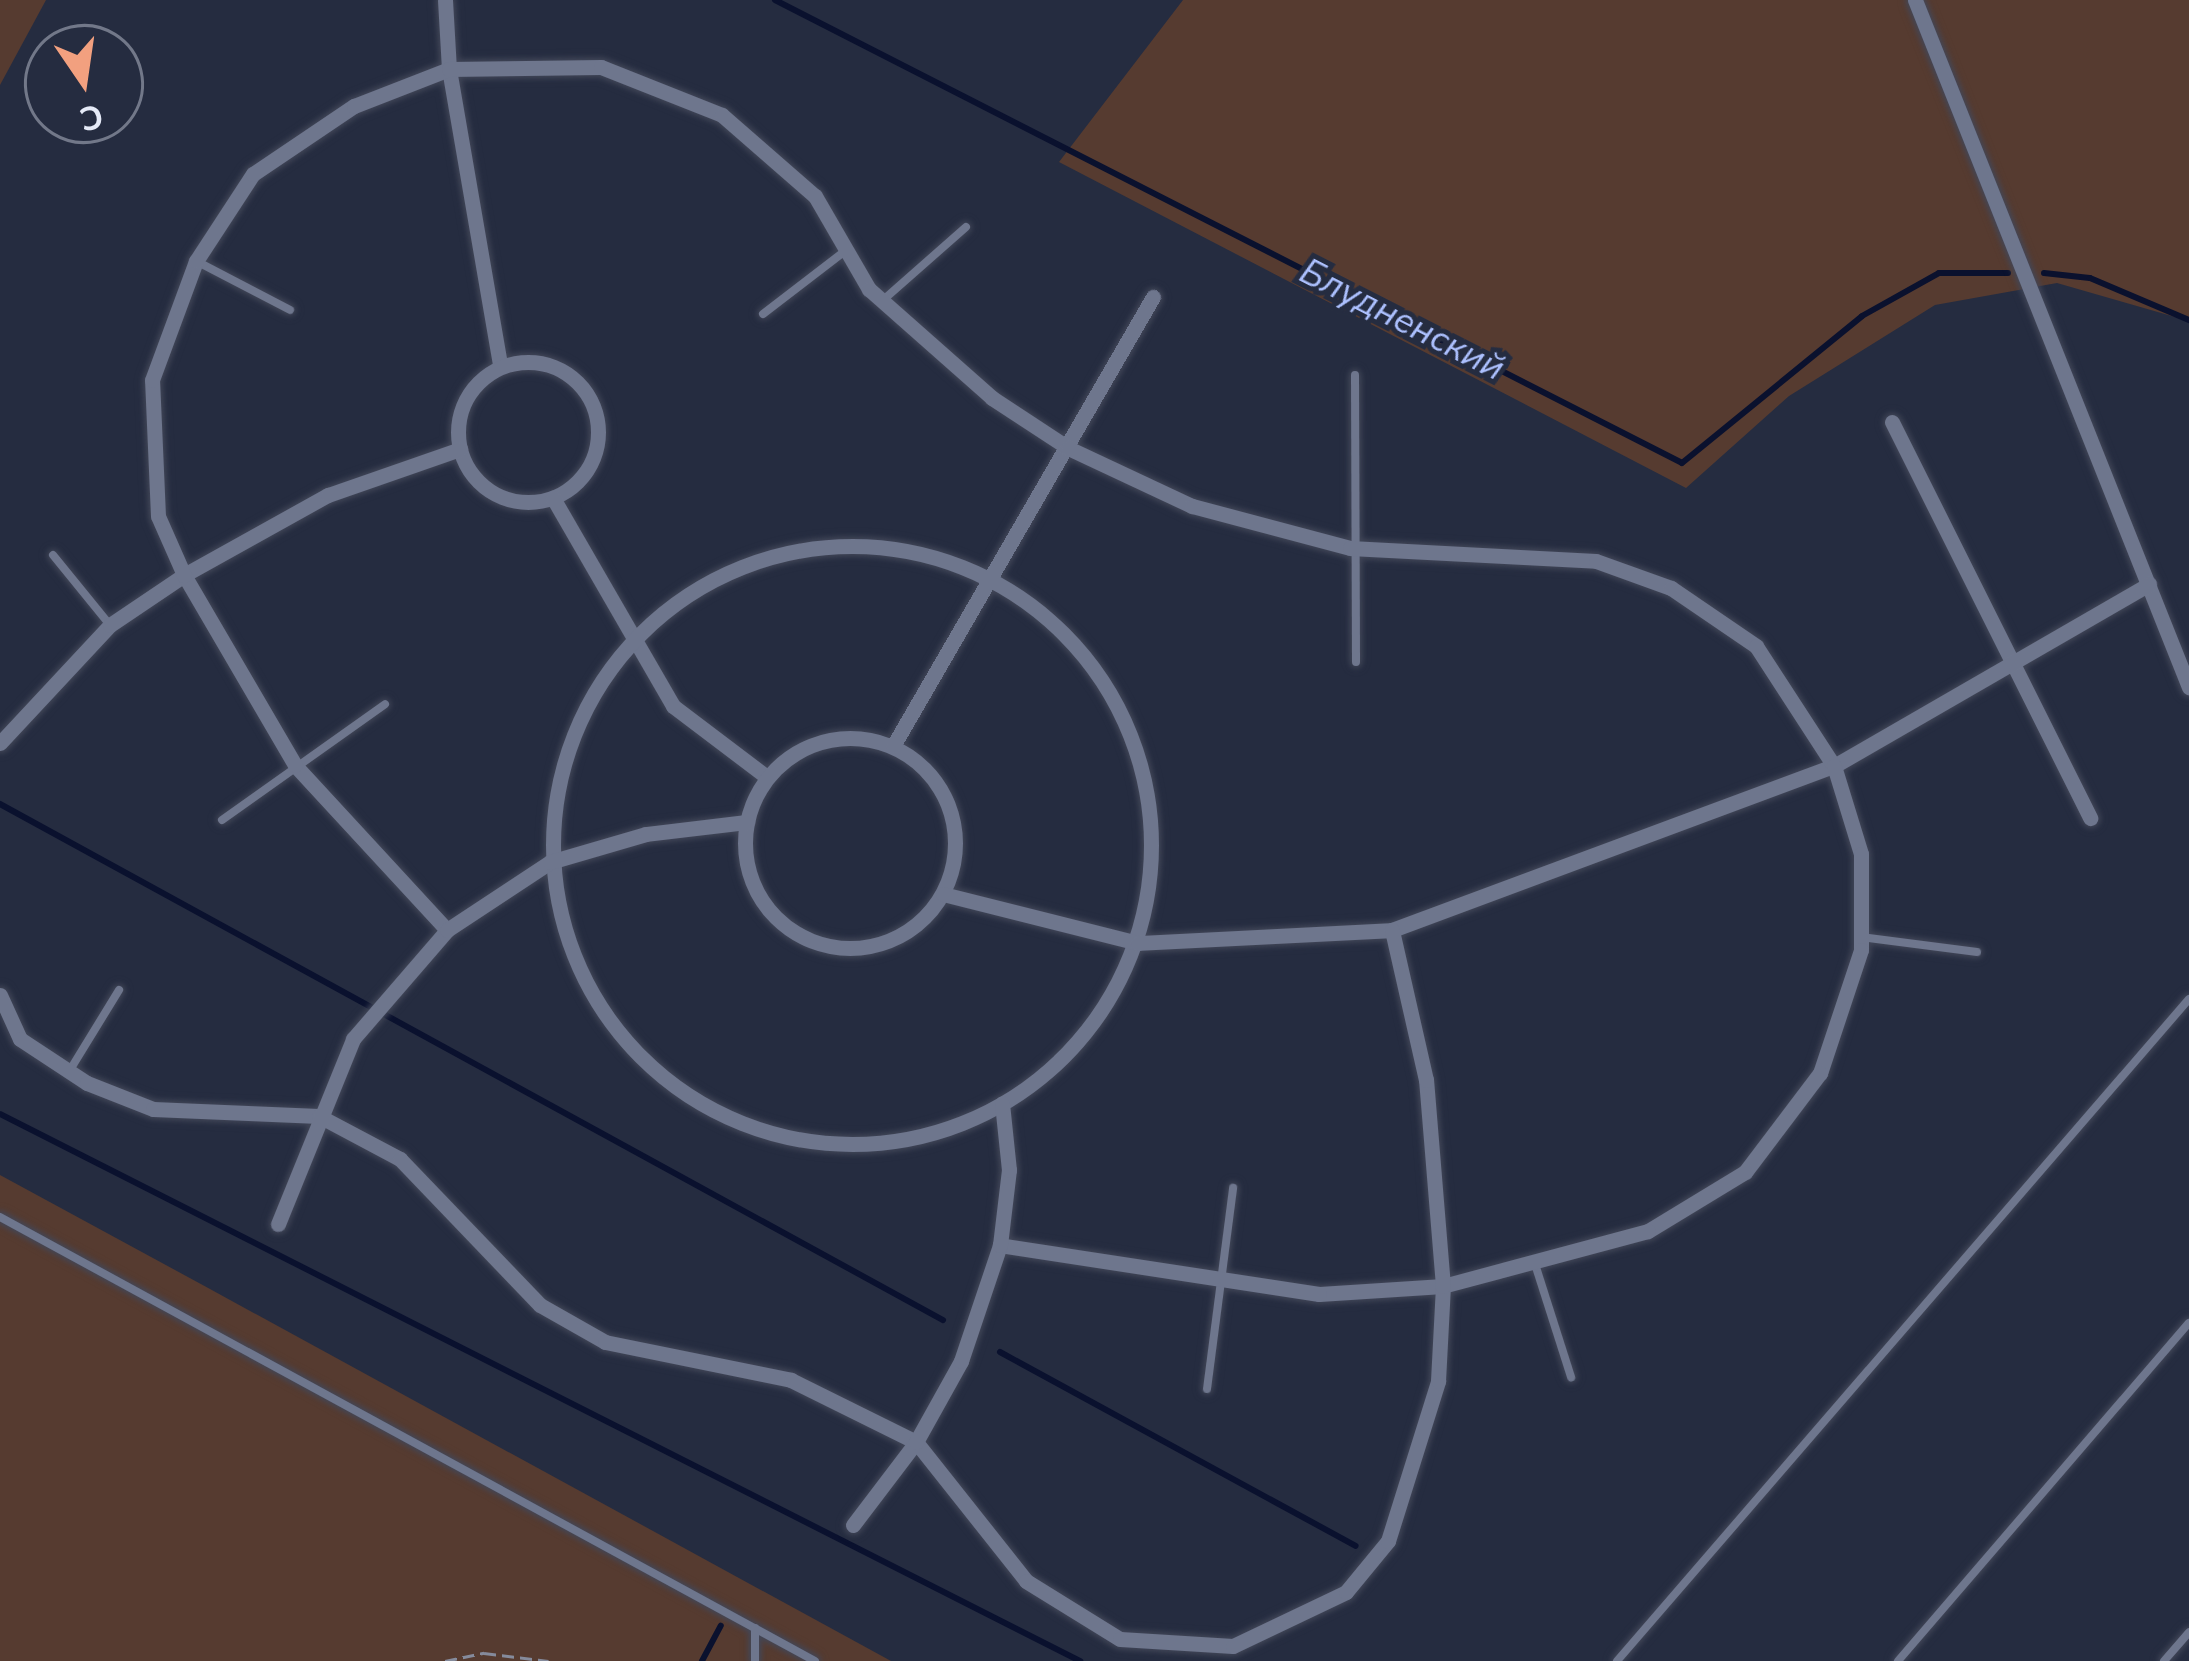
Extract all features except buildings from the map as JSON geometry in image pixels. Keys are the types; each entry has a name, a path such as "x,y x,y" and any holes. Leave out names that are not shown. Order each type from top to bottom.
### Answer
{"street":[{"path":"445,0 448,70 500,364"},
{"path":"1915,0 2189,687"},
{"path":"447,930 295,765 184,575 158,516 152,380 196,261 253,174 354,106 448,70 601,67 722,116 815,196 882,301 992,398 1068,448 1192,506 1350,548 1596,561 1671,588 1756,646 1834,766 1861,854 1861,938 1820,1073 1745,1172 1648,1231 1443,1286 1319,1294 1000,1245"},
{"path":"893,746 993,582 1153,297"},
{"path":"500,364 564,372 593,406 596,450 572,487 553,498 530,502 485,488 460,449 465,402 500,364"},
{"path":"1892,422 2017,660 2090,818"},
{"path":"0,743 110,625 184,575 328,495 460,449"},
{"path":"553,498 632,644 673,706 767,777"},
{"path":"845,543 941,557 1027,599 1096,667 1140,753 1154,848 1138,943 1095,1024 1029,1089 1002,1103 947,1131 857,1147 766,1134 682,1095 615,1032 569,952 550,862 560,766 600,679 632,644 666,608 750,561 845,543"},
{"path":"943,894 1138,943 1392,930 1834,766 2149,584"},
{"path":"860,737 893,746 922,765 955,826 943,894 892,940 824,946 766,908 750,877 747,822 767,777 825,740 860,737"},
{"path":"278,1224 353,1040 447,930 550,862 646,834 747,822"},
{"path":"0,995 20,1039 70,1071 153,1109 319,1116 400,1159 540,1305 605,1342 791,1380 916,1442 1026,1581 1120,1640 1233,1646 1346,1592 1388,1541 1438,1381 1443,1286 1426,1080 1392,930"},
{"path":"853,1526 916,1442 961,1360 1000,1245 1009,1170 1002,1103"}],"lane":[{"path":"882,301 966,227"},
{"path":"763,314 846,250"},
{"path":"196,261 290,310"},
{"path":"1355,375 1350,548 1356,662"},
{"path":"53,555 110,625"},
{"path":"222,820 385,704"},
{"path":"1861,938 1977,952"},
{"path":"70,1071 119,990"},
{"path":"1617,1661 2189,999"},
{"path":"1207,1389 1232,1188"},
{"path":"0,1217 815,1661"},
{"path":"1535,1262 1571,1377"},
{"path":"1898,1661 2189,1323"},
{"path":"755,1628 755,1661"},
{"path":"2164,1661 2189,1632"}],"path":[{"path":"445,1661 484,1653 549,1661"}],"shaded area":[{"path":"0,0 46,0 33,24 24,24 24,41 0,85"},
{"path":"1183,0 2189,0 2189,321 2057,283 1935,305 1789,396 1686,488 1059,162"},
{"path":"0,1175 210,1289 891,1661 0,1661"}],"waterway":[{"name":"Блудненский","path":"775,0 1682,463 1862,316 1939,273 2008,273"},
{"name":"Блудненский","path":"2044,273 2090,278 2189,320"},
{"path":"0,804 943,1320"},
{"path":"0,1114 1080,1661"},
{"path":"1000,1352 1356,1546"},
{"path":"702,1661 721,1626"}]}
